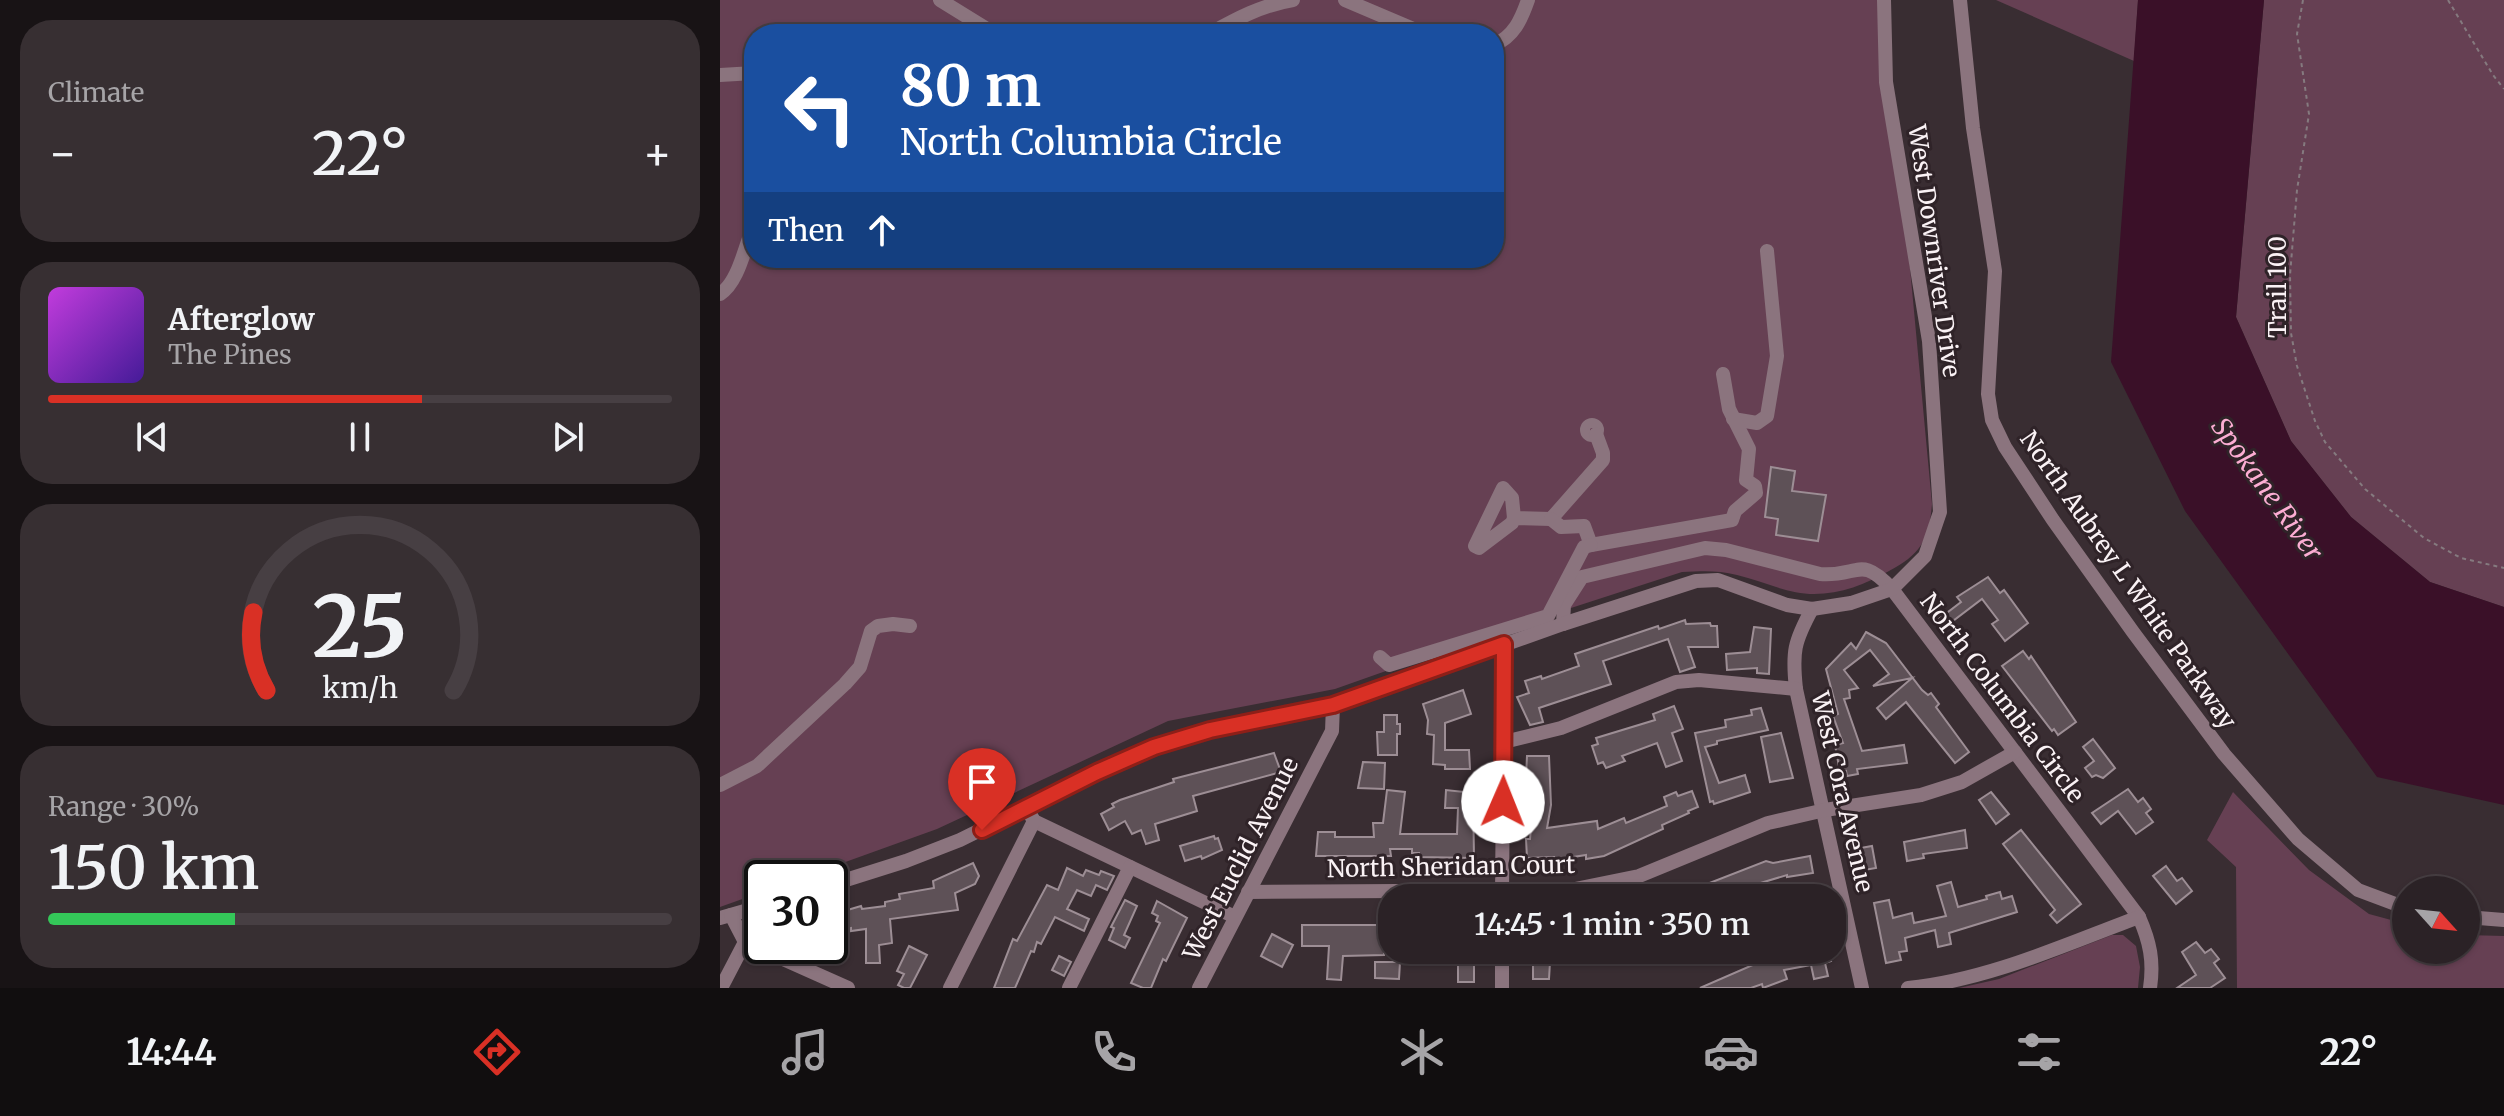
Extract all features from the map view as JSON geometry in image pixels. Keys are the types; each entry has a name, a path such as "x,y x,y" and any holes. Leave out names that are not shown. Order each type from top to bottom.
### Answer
{"street":[{"path":"940,0 979,24"},
{"path":"1229,24 1276,3 1293,0"},
{"path":"1345,0 1401,24"},
{"path":"1504,40 1521,22 1528,0"},
{"name":"West Downriver Drive","path":"1884,0 1886,82 1929,341 1940,512 1925,556 1892,589"},
{"name":"North Aubrey L White Parkway","path":"1960,0 1973,128 1995,271 1988,394 1992,420 2005,447 2053,520 2224,754 2298,839 2358,890 2392,903"},
{"path":"720,75 744,74"},
{"path":"720,294 726,290 744,251"},
{"path":"1733,419 1757,423 1767,416 1773,389 1777,356 1767,251"},
{"path":"1380,657 1389,665 1548,616 1584,547 1732,520 1735,511 1756,493 1755,486 1746,480 1749,449 1729,409 1723,374"},
{"path":"1551,519 1603,460 1596,434"},
{"path":"1514,518 1551,519 1561,527 1584,526 1591,545"},
{"path":"1563,624 1564,605 1582,577 1705,548 1726,550 1820,574 1832,575 1867,568 1874,570 1892,589"},
{"name":"North Columbia Circle","path":"848,879 1030,815 1097,772 1154,747 1210,730 1333,705 1504,644 1696,581 1718,580 1787,605 1812,609 1851,603 1892,589 2139,917 2150,942 2153,966 2150,988"},
{"name":"West Cora Avenue","path":"1812,609 1799,632 1792,658 1796,689 1862,988"},
{"path":"720,785 757,766 845,684 860,667 871,631 878,626 893,624 910,626"},
{"path":"1502,884 1504,644"},
{"path":"1504,742 1561,728 1676,682 1699,680 1796,689"},
{"name":"West Euclid Avenue","path":"1199,988 1332,731 1333,705"},
{"name":"North Sheridan Court","path":"1600,884 1639,876 1768,823 1935,791 1962,782 2015,752"},
{"path":"950,988 1030,815 1235,917"},
{"path":"1069,988 1130,867"},
{"name":"North Sheridan Court","path":"1248,892 1378,894"},
{"path":"726,916 744,941"},
{"path":"1908,988 1934,986 2012,965 2139,917"},
{"path":"2480,918 2504,920"},
{"path":"721,988 744,944"},
{"path":"792,964 840,986"},
{"path":"1502,964 1502,988"}],"path":[{"name":"Trail 100","path":"2303,0 2297,34 2309,114 2297,190 2290,275 2291,333 2297,366 2315,421 2325,442 2365,489 2424,538 2461,558 2504,568"},
{"path":"2448,0 2504,89"}],"shaded area":[{"path":"720,0 1885,0 1932,504 1926,537 1916,552 1889,571 1862,584 1824,594 1794,592 1723,572 1682,572 1335,689 1168,721 937,829 848,861 744,860 744,898 720,907"},
{"path":"1996,0 2138,0 2134,61"},
{"path":"2264,0 2504,0 2504,607 2430,582 2351,517 2291,441 2236,317"},
{"path":"2233,792 2309,870 2369,914 2392,920 2392,964 2480,964 2480,935 2504,936 2504,988 2237,988 2236,867 2207,840"},
{"path":"2112,935 2123,935 2136,946 2140,967 2138,988 1959,988 1999,979"}],"water":[{"name":"Spokane River","path":"2138,0 2264,0 2236,317 2291,441 2351,517 2430,582 2504,607 2504,805 2377,777 2185,511 2111,362"}],"building":[{"path":"1771,467 1795,471 1792,491 1826,495 1818,541 1776,535 1778,519 1765,517"},
{"path":"1988,577 2000,593 2004,590 2028,623 2005,641 1992,624 1998,620 1982,599 1941,630 1935,622 1961,602 1957,597"},
{"path":"1685,620 1686,624 1710,623 1717,626 1718,647 1688,647 1695,667 1680,672 1668,639 1603,661 1611,684 1539,708 1543,722 1530,725 1517,697 1529,693 1525,681 1541,676 1542,679 1579,666 1575,654"},
{"path":"1754,627 1771,629 1769,674 1757,673 1757,668 1727,670 1726,654 1750,652"},
{"path":"1866,632 1886,643 1922,690 1928,695 1931,693 1939,704 1936,707 1969,752 1955,763 1906,702 1886,719 1877,708 1912,678 1873,686 1889,674 1870,650 1844,670 1858,688 1849,690 1850,698 1844,699 1862,751 1904,745 1907,763 1857,769 1858,774 1847,776 1846,771 1840,772 1835,745 1843,743 1833,716 1838,714 1826,669 1851,643 1856,649"},
{"path":"2023,651 2029,659 2031,656 2076,722 2058,735 2002,666"},
{"path":"1463,690 1471,714 1445,723 1445,750 1469,750 1470,769 1445,769 1445,765 1433,764 1434,735 1427,734 1428,720 1423,704"},
{"path":"1674,706 1683,729 1672,733 1682,761 1666,767 1657,743 1622,756 1625,761 1606,768 1603,762 1598,764 1592,746 1598,744 1596,738 1655,720 1653,714"},
{"path":"1761,708 1768,730 1717,741 1717,744 1705,747 1719,783 1745,775 1750,792 1714,804 1710,802 1695,733 1726,727 1725,720 1752,715 1751,710"},
{"path":"1384,715 1397,715 1397,724 1400,724 1397,755 1378,755 1377,732 1384,732"},
{"path":"1781,733 1793,778 1770,782 1761,737"},
{"path":"2093,739 2115,768 2103,778 2092,777 2085,768 2094,761 2083,747"},
{"path":"1274,753 1281,772 1193,796 1197,811 1155,824 1159,840 1146,844 1141,830 1132,834 1125,821 1109,830 1101,814 1120,800 1174,782 1173,779"},
{"path":"1527,756 1549,756 1551,805 1547,828 1597,821 1598,829 1624,818 1626,823 1667,806 1664,797 1676,792 1678,796 1692,791 1698,807 1662,825 1663,829 1604,856 1586,859 1586,855 1554,860 1554,857 1527,858 1526,839 1530,839 1534,798 1525,798"},
{"path":"1363,762 1385,763 1384,789 1358,788"},
{"path":"2128,789 2138,802 2143,798 2151,809 2146,813 2153,822 2136,834 2118,811 2101,824 2092,813"},
{"path":"1387,790 1405,792 1400,834 1457,834 1458,808 1445,808 1446,790 1473,793 1474,858 1419,857 1419,853 1412,853 1412,849 1390,849 1391,856 1316,856 1318,832 1335,832 1335,837 1374,837 1373,823 1383,823"},
{"path":"1991,792 2009,814 1996,824 1979,800"},
{"path":"1965,830 1967,848 1923,854 1924,858 1907,861 1904,842"},
{"path":"2021,830 2081,904 2057,923 2050,915 2055,910 2003,844"},
{"path":"1214,836 1218,838 1222,850 1202,859 1201,856 1185,861 1180,846"},
{"path":"1872,846 1876,868 1858,871 1855,849"},
{"path":"1810,856 1813,873 1787,875 1757,884 1707,884 1766,861 1773,863"},
{"path":"973,863 979,876 975,884 955,893 958,910 890,919 892,943 879,945 880,963 866,963 866,929 848,929 848,910 861,906 862,909 885,906 885,902 900,899 899,894 934,888 933,881"},
{"path":"2166,866 2177,881 2182,878 2192,891 2176,904 2153,876"},
{"path":"1067,868 1083,876 1086,870 1114,876 1107,890 1096,885 1091,896 1077,890 1067,909 1089,919 1084,931 1055,917 1041,944 1037,942 1034,952 1031,951 1015,988 994,988 1013,939 1017,941 1047,885 1058,890"},
{"path":"1951,882 1958,907 2000,892 2002,899 2012,896 2017,912 1949,933 1951,944 1938,947 1935,930 1905,938 1907,951 1899,952 1901,960 1886,963 1874,903 1889,900 1893,918 1912,913 1914,923 1946,916 1937,886"},
{"path":"1125,900 1137,906 1124,935 1130,938 1125,948 1109,940 1114,928 1111,927"},
{"path":"1157,901 1187,918 1166,961 1163,959 1151,988 1143,988 1131,983 1160,923 1156,921 1158,916 1152,913"},
{"path":"1302,925 1378,925 1378,955 1343,956 1341,980 1327,979 1329,946 1302,946"},
{"path":"1272,934 1293,945 1282,967 1261,956"},
{"path":"2196,942 2205,953 2211,949 2219,959 2214,963 2225,978 2210,988 2177,988 2196,975 2182,952"},
{"path":"909,946 927,955 910,988 904,988 898,985 904,974 897,971"},
{"path":"1059,956 1071,962 1064,976 1052,970"},
{"path":"1375,962 1400,964 1399,979 1375,978"},
{"path":"1458,964 1474,964 1474,982 1458,982"},
{"path":"1533,964 1550,964 1549,979 1533,979"},
{"path":"1755,964 1825,964 1828,976 1814,979 1811,965 1784,970 1787,979 1763,988 1762,984 1751,988 1700,988"}],"route":[{"path":"982,830 1154,747 1210,730 1333,705 1504,644 1503,802"}]}
